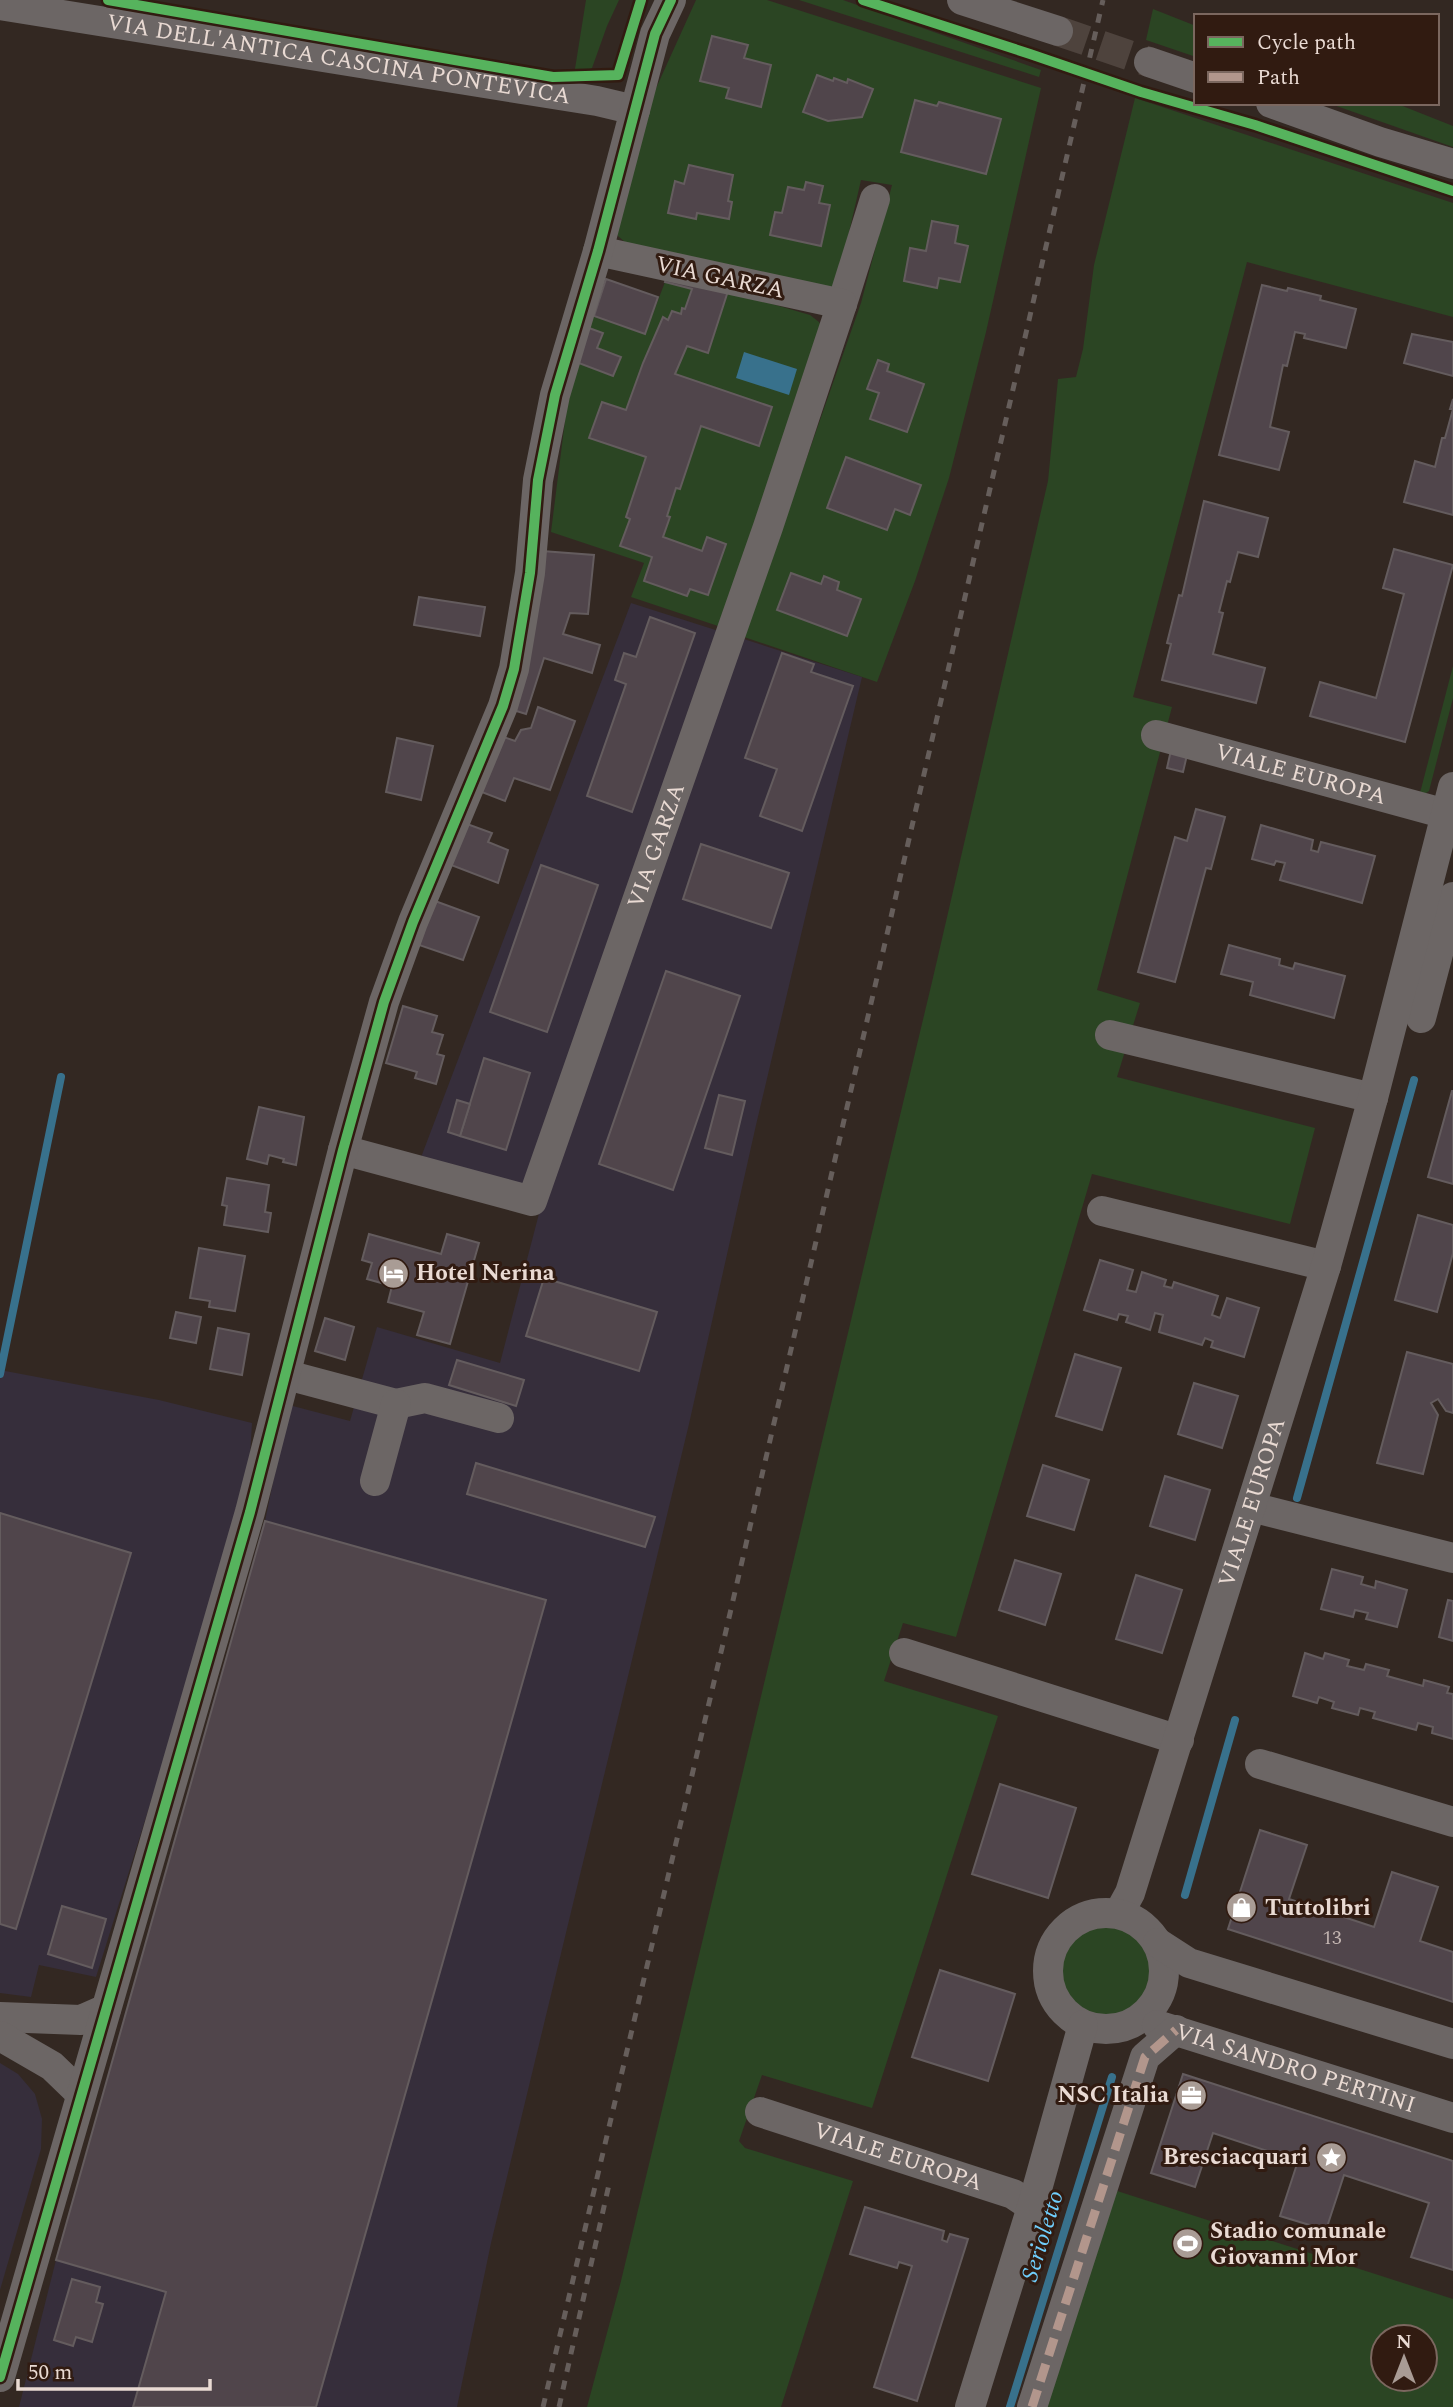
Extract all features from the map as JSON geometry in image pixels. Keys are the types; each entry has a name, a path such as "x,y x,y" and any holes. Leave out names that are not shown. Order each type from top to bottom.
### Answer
{"street":[{"path":"0,2377 250,1512 384,1002 413,922 503,706 522,630 538,480 555,394 598,251 655,34 671,0"},
{"path":"962,0 1058,32"},
{"name":"VIA DELL'ANTICA CASCINA PONTEVICA","path":"0,5 597,101 635,110"},
{"path":"1149,62 1194,77"},
{"path":"1277,105 1380,142 1453,164"},
{"name":"VIA GARZA","path":"343,1150 532,1201 754,567 875,199"},
{"name":"VIA GARZA","path":"598,251 842,304"},
{"name":"VIALE EUROPA","path":"1119,1913 1130,1892 1179,1740 1326,1266 1373,1098 1450,800 1156,736"},
{"path":"1422,1018 1453,897"},
{"path":"1110,1035 1373,1098"},
{"path":"1102,1211 1326,1266"},
{"path":"287,1375 396,1404 425,1398 499,1418"},
{"path":"375,1481 396,1404"},
{"path":"1251,1507 1453,1558"},
{"path":"904,1653 1179,1740"},
{"path":"1260,1764 1453,1822"},
{"path":"1158,1943 1165,1972 1157,2000 1136,2021 1110,2029 1083,2025 1059,2008 1047,1980 1050,1950 1066,1927 1091,1914 1119,1913 1142,1924 1158,1943 1189,1963 1453,2044"},
{"path":"0,2017 81,2020 106,2009"},
{"name":"VIA SANDRO PERTINI","path":"1136,2021 1176,2030 1453,2118"},
{"path":"970,2407 1032,2207 1083,2025"},
{"path":"1032,2407 1145,2057 1176,2030"},
{"path":"0,2036 52,2066 80,2094"},
{"name":"VIALE EUROPA","path":"760,2112 1013,2194 1032,2207"}],"shaded area":[{"path":"631,603 862,677 756,1125 689,1424 491,2243 457,2407 19,2407 56,2260 265,1521 289,1405 350,1421 377,1327 500,1363 541,1206 420,1160"},
{"path":"0,1370 159,1400 252,1423 249,1473 224,1568 96,1977 39,1965 31,1997 0,1993"},
{"path":"0,2063 18,2074 35,2094 42,2119 41,2149 0,2290"}],"green space":[{"path":"586,0 619,0 592,68 583,74 574,75"},
{"path":"696,0 767,0 1041,88 986,332 949,478 915,581 877,682 744,637 861,303 892,185 861,180 837,285 832,291 626,243 618,236 615,227 638,128"},
{"path":"799,0 843,0 1041,70 1039,77"},
{"path":"1153,9 1194,25 1194,56 1146,40"},
{"path":"1135,98 1453,203 1453,317 1247,262 1133,697 1172,707 1097,990 1140,1003 1117,1077 1315,1128 1290,1224 1092,1174 956,1637 903,1623 884,1681 998,1716 872,2108 762,2075 739,2141 745,2148 853,2181 781,2407 587,2407 621,2281 932,982 1048,481 1058,379 1076,377 1083,349 1094,265"},
{"path":"1334,105 1400,105 1453,126 1453,147"},
{"path":"665,282 692,289 685,309 682,308 681,314 672,311 668,320 664,318 626,410 602,402 590,437 646,457 626,516 630,519 620,546 652,557 687,596 690,589 708,595 726,544 707,537 702,551 663,537 676,488 680,489 701,426 759,446 772,407 675,374 687,346 709,352 728,291 810,315 819,322 824,331 727,629 631,597 644,563 551,532 568,397 576,362 613,376 620,357 597,348 603,333 589,328 594,316 645,334"},
{"path":"1453,666 1453,698 1429,791 1420,793"},
{"path":"1106,1921 1125,1924 1141,1935 1152,1951 1155,1970 1152,1989 1141,2005 1125,2016 1106,2019 1087,2016 1071,2005 1060,1989 1057,1970 1060,1951 1071,1935 1087,1924"},
{"name":"Stadio comunale Giovanni Mor","path":"1111,2189 1453,2299 1453,2407 1040,2407"}],"water":[{"path":"744,352 797,369 789,395 736,378"}],"building":[{"path":"712,36 748,45 744,58 771,65 761,107 726,98 729,88 700,81"},
{"path":"817,75 847,83 848,79 873,89 862,117 828,121 803,112"},
{"path":"915,100 937,106 939,102 1001,119 986,174 901,152"},
{"path":"689,165 733,175 728,201 732,202 729,219 697,213 696,219 668,213 675,181 684,184"},
{"path":"806,182 823,186 819,203 830,205 821,246 770,235 775,212 782,213 788,187 804,190"},
{"path":"932,221 958,226 955,243 968,246 960,282 939,278 937,288 904,281 910,248 926,251"},
{"path":"667,276 728,291 708,353 687,346 675,374 772,407 759,446 701,426 680,489 676,488 663,537 702,551 707,537 726,544 708,595 690,589 687,596 644,581 652,557 620,546 630,519 626,517 646,457 589,438 602,402 626,410 663,317 668,320 672,311 681,314 682,308 685,309 692,289 665,282"},
{"path":"606,279 658,297 645,334 594,316"},
{"path":"1262,285 1321,296 1320,300 1356,309 1346,348 1304,338 1305,334 1295,332 1287,366 1283,365 1270,427 1289,432 1279,470 1219,455"},
{"path":"589,328 603,333 597,348 621,357 613,376 576,362"},
{"path":"1412,334 1453,342 1453,376 1404,363"},
{"path":"878,360 889,364 887,371 924,384 907,432 870,419 879,393 867,389"},
{"path":"1453,409 1453,515 1404,502 1415,461 1435,467"},
{"path":"846,457 921,485 910,515 895,509 887,530 827,508"},
{"path":"1204,501 1268,518 1258,557 1238,552 1219,612 1223,613 1213,654 1265,668 1256,703 1162,680 1171,644 1167,643 1179,595 1182,596"},
{"path":"1394,549 1453,565 1405,742 1310,716 1320,682 1376,698 1404,594 1383,588"},
{"path":"542,551 594,555 588,614 570,613 563,634 600,645 592,673 544,658 526,714 510,709"},
{"path":"791,573 821,584 824,576 839,582 837,590 861,599 847,636 777,610"},
{"path":"419,597 485,607 480,636 414,625"},
{"path":"650,617 695,633 632,812 587,796 626,684 615,680 624,653 636,657"},
{"path":"782,653 814,664 811,672 853,686 802,831 760,816 777,769 745,758"},
{"path":"538,707 575,721 550,790 514,778 505,801 479,791 501,736 515,741 521,730 531,728"},
{"path":"397,738 433,746 421,800 386,792"},
{"path":"1171,750 1187,755 1183,772 1167,768"},
{"path":"1196,809 1225,817 1211,869 1206,868 1175,982 1138,972 1175,837 1187,841"},
{"path":"467,824 492,833 488,842 508,850 498,883 451,865"},
{"path":"1261,825 1313,840 1311,850 1318,852 1321,842 1375,856 1362,903 1280,880 1285,863 1276,861 1274,865 1252,859"},
{"path":"701,844 789,873 771,928 683,899"},
{"path":"541,865 598,885 547,1032 490,1012"},
{"path":"435,901 479,917 463,960 419,945"},
{"path":"1229,945 1280,959 1279,965 1293,969 1295,963 1345,976 1334,1018 1250,995 1253,982 1221,974"},
{"path":"666,971 740,996 673,1190 599,1164"},
{"path":"403,1006 437,1016 432,1032 443,1035 437,1054 444,1056 436,1084 415,1078 417,1072 386,1063"},
{"path":"484,1058 530,1073 506,1150 460,1136"},
{"path":"1453,1091 1453,1184 1428,1177"},
{"path":"719,1095 745,1101 732,1155 705,1148"},
{"path":"457,1100 470,1104 460,1136 448,1132"},
{"path":"259,1107 304,1117 296,1165 269,1155 267,1164 247,1159"},
{"path":"227,1178 269,1185 265,1212 271,1213 268,1232 224,1225 227,1206 222,1205"},
{"path":"1418,1215 1453,1225 1453,1253 1437,1312 1395,1300"},
{"path":"369,1234 441,1254 447,1234 479,1243 450,1344 417,1335 424,1312 388,1302 392,1286 367,1279 372,1263 362,1260"},
{"path":"199,1248 245,1256 235,1311 209,1307 210,1301 190,1298"},
{"path":"1100,1260 1133,1270 1127,1290 1136,1292 1142,1272 1166,1280 1164,1286 1172,1288 1174,1282 1218,1296 1212,1315 1220,1318 1227,1298 1259,1308 1244,1357 1211,1347 1213,1341 1205,1338 1202,1345 1159,1332 1163,1315 1155,1313 1150,1330 1126,1322 1128,1316 1119,1314 1117,1320 1084,1310"},
{"path":"544,1278 657,1312 639,1371 526,1336"},
{"path":"176,1312 201,1317 196,1343 170,1338"},
{"path":"325,1318 354,1327 345,1360 315,1351"},
{"path":"218,1328 249,1334 242,1375 210,1369"},
{"path":"1407,1352 1453,1364 1453,1413 1446,1411 1438,1399 1431,1403 1438,1415 1423,1474 1377,1463"},
{"path":"1075,1354 1121,1368 1102,1430 1056,1416"},
{"path":"457,1360 524,1380 516,1406 449,1385"},
{"path":"1194,1383 1238,1396 1222,1448 1178,1434"},
{"path":"476,1463 655,1517 645,1547 467,1494"},
{"path":"1043,1465 1089,1480 1074,1530 1027,1516"},
{"path":"1165,1476 1210,1490 1195,1540 1150,1526"},
{"path":"0,1513 131,1553 16,1929 0,1924"},
{"path":"265,1521 546,1600 316,2407 133,2407 166,2292 56,2260"},
{"path":"1015,1560 1061,1574 1045,1625 999,1610"},
{"path":"1332,1569 1363,1577 1361,1584 1375,1588 1376,1581 1407,1590 1397,1627 1366,1619 1368,1613 1355,1610 1353,1617 1321,1609"},
{"path":"1136,1575 1182,1590 1162,1653 1116,1639"},
{"path":"1448,1600 1453,1601 1453,1641 1439,1637"},
{"path":"1305,1653 1323,1659 1325,1653 1349,1660 1347,1666 1364,1670 1366,1664 1389,1670 1387,1676 1423,1686 1424,1680 1449,1687 1447,1693 1453,1694 1453,1739 1432,1733 1433,1727 1418,1723 1416,1730 1373,1718 1375,1712 1360,1708 1358,1715 1332,1708 1334,1702 1319,1697 1317,1703 1293,1696"},
{"path":"1000,1784 1076,1808 1048,1898 972,1874"},
{"path":"1260,1830 1307,1845 1289,1899 1374,1927 1392,1872 1438,1887 1420,1941 1453,1952 1453,2002 1228,1929"},
{"path":"62,1906 106,1919 92,1968 48,1954"},
{"path":"940,1970 1015,1994 988,2081 912,2057"},
{"path":"1183,2074 1453,2161 1453,2270 1411,2257 1429,2203 1344,2175 1326,2230 1280,2216 1298,2161 1213,2133 1195,2187 1151,2173"},
{"path":"865,2207 944,2231 942,2240 947,2242 950,2234 968,2239 917,2401 874,2387 912,2266 899,2262 897,2268 850,2254"},
{"path":"72,2279 100,2287 96,2302 103,2304 92,2342 76,2337 73,2346 54,2340"}],"waterway":[{"path":"0,1374 61,1077"},
{"path":"1297,1498 1414,1080"},
{"name":"Serioletto","path":"1185,1895 1235,1720"},
{"name":"Serioletto","path":"1010,2407 1112,2077"}],"tunnel":[{"path":"1058,31 1149,62"}],"railway":[{"path":"543,2407 722,1648 1103,0"},
{"path":"559,2407 610,2180"}],"marked path":[{"path":"1032,2407 1145,2057 1176,2030"}],"cycle path":[{"path":"108,0 553,77 618,75 641,0"},
{"path":"0,2377 250,1512 384,1002 413,922 503,706 514,669 530,573 538,480 555,395 598,251 655,34 671,0"},
{"path":"863,0 1453,191"}],"place":[{"name":"Hotel Nerina","path":"393,1273"},
{"name":"Tuttolibri","path":"1242,1908"},
{"name":"NSC Italia","path":"1192,2095"},
{"name":"Bresciacquari","path":"1331,2157"},
{"name":"Stadio comunale Giovanni Mor","path":"1187,2244"}]}
